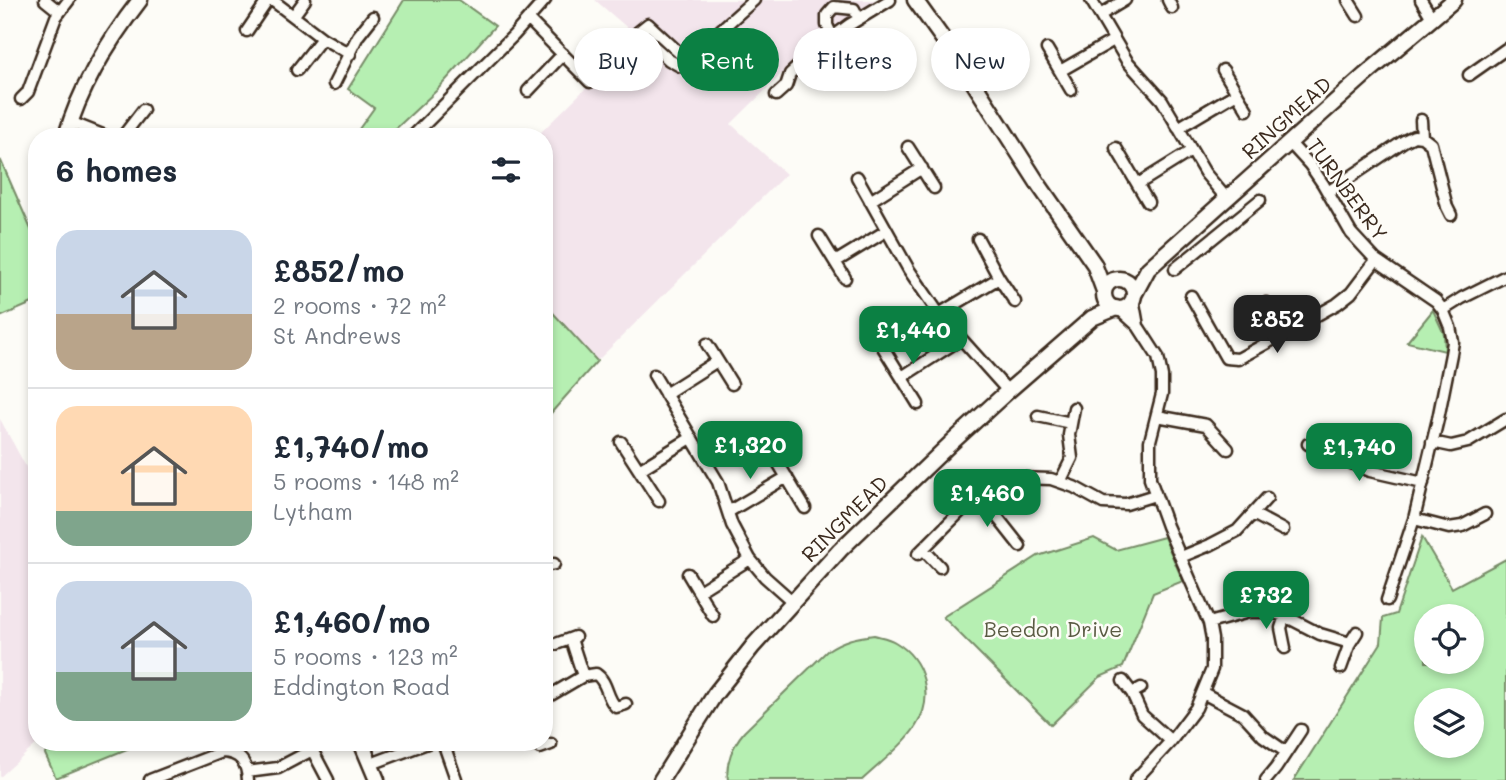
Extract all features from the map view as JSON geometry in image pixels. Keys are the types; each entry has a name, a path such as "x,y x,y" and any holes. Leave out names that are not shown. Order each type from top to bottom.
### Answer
{"street":[{"path":"45,0 60,12"},
{"path":"20,99 28,92 56,17 69,0"},
{"path":"247,32 270,0 322,38 350,54"},
{"path":"294,15 305,0"},
{"path":"421,128 545,0"},
{"path":"723,28 754,0"},
{"path":"847,28 890,0"},
{"path":"915,0 1094,264 1108,303 1138,326 1158,357 1162,394 1150,441 1150,479 1209,623 1212,669 1196,708 1171,741 1135,780"},
{"path":"1090,0 1127,61 1161,100 1205,173 1227,199"},
{"path":"1100,15 1125,0"},
{"path":"1348,0 1358,16"},
{"path":"1422,0 1432,18"},
{"name":"RINGMEAD","path":"1133,297 1148,270 1289,142 1454,0"},
{"path":"68,128 89,81 135,2"},
{"path":"828,28 827,16 834,7 854,9 859,19"},
{"path":"334,85 358,36 373,17"},
{"path":"528,19 574,65"},
{"path":"648,24 687,60 680,66 668,60 638,32 648,24"},
{"path":"296,70 322,38"},
{"path":"1060,71 1114,40"},
{"path":"1047,49 1071,90"},
{"path":"1469,75 1506,49"},
{"path":"528,91 564,54"},
{"path":"1223,70 1247,110"},
{"path":"776,95 786,86 793,71"},
{"path":"1178,128 1237,93"},
{"path":"129,128 143,110"},
{"path":"1421,120 1422,137"},
{"path":"1328,192 1404,141 1414,136 1422,137 1432,144 1451,215"},
{"name":"TURNBERRY","path":"1289,142 1328,192 1351,233 1376,260 1436,301 1443,310"},
{"path":"908,146 934,188"},
{"path":"1116,148 1148,202"},
{"path":"1138,184 1191,151"},
{"path":"870,201 922,168"},
{"path":"857,177 909,271 939,314 1008,391"},
{"path":"1175,269 1260,200"},
{"path":"1209,215 1221,231"},
{"path":"835,262 886,232"},
{"path":"819,236 845,278"},
{"path":"978,239 1015,302"},
{"path":"1191,296 1226,358 1238,359 1337,304 1351,293 1376,260"},
{"path":"1094,264 1132,286 1138,326"},
{"name":"RINGMEAD","path":"1120,279 1148,270"},
{"path":"1401,596 1388,597 1414,519 1453,342 1443,310 1506,276"},
{"path":"939,314 999,278"},
{"path":"1104,293 1110,282 1120,279"},
{"name":"RINGMEAD","path":"1092,318 1104,293"},
{"path":"1117,308 1127,306 1133,297"},
{"path":"1266,303 1283,334"},
{"name":"RINGMEAD","path":"661,780 715,694 792,601 840,550 1008,391 1092,318 1117,308"},
{"path":"902,377 961,339"},
{"path":"707,344 732,383"},
{"path":"881,344 918,404"},
{"path":"665,394 718,361"},
{"path":"654,374 718,482 732,525 750,559 792,601"},
{"path":"1059,482 1072,458 1069,435 1074,408"},
{"path":"1038,416 1071,423"},
{"path":"1157,416 1206,425 1228,449"},
{"path":"1432,442 1451,446 1468,442 1506,419"},
{"path":"639,470 691,438"},
{"path":"765,441 805,508"},
{"path":"621,442 659,502"},
{"path":"1308,444 1370,471 1423,483"},
{"path":"728,512 787,477"},
{"path":"940,567 920,551 979,494 997,485 1019,478 1051,479 1074,487 1103,503 1126,504 1155,495"},
{"path":"979,494 1020,546"},
{"path":"1181,557 1237,531 1267,498"},
{"path":"1253,514 1283,530"},
{"path":"1414,519 1448,528 1462,526 1485,514"},
{"path":"699,592 750,559"},
{"path":"688,574 713,616"},
{"path":"1209,623 1249,612 1269,611 1321,634 1350,643"},
{"path":"1285,616 1281,628 1285,648"},
{"path":"1341,668 1357,632"},
{"path":"556,643 574,638 583,676"},
{"path":"553,694 583,676 596,674 603,679 612,704 616,707 626,704"},
{"path":"1123,681 1137,691 1142,715 1171,741"},
{"path":"1203,693 1243,714 1263,736 1286,752"},
{"path":"1266,780 1301,730"},
{"path":"150,780 168,777 224,751"},
{"path":"236,751 243,761 247,776 278,768 303,751"},
{"path":"313,751 328,780"},
{"path":"365,751 377,780"},
{"path":"371,764 406,751"},
{"path":"446,751 456,779"}],"shaded area":[{"path":"595,0 882,0 834,28 793,28 793,63 779,77 779,28 677,28 677,91 764,91 731,124 786,174 597,361 553,313 553,128 545,128 583,91 663,91 663,28 628,28"},
{"path":"0,419 28,470 29,751 0,777"}],"green space":[{"path":"404,0 459,0 495,26 436,91 397,128 360,128 374,108 348,89"},
{"path":"0,162 28,222 28,305 0,317"},
{"path":"1433,310 1444,334 1445,351 1407,342"},
{"path":"553,313 597,361 553,411"},
{"name":"Beedon Drive","path":"1164,537 1183,581 1153,593 1123,667 1100,677 1051,725 943,617 1038,556 1094,538 1116,550"},
{"path":"1422,537 1452,588 1506,559 1506,780 1294,780 1381,643 1383,618 1396,614"},
{"path":"874,635 893,641 905,649 913,658 924,680 925,703 922,715 898,747 862,780 728,780 731,754 744,732 828,650 850,639"},
{"path":"48,751 122,751 56,778 45,754"}]}
